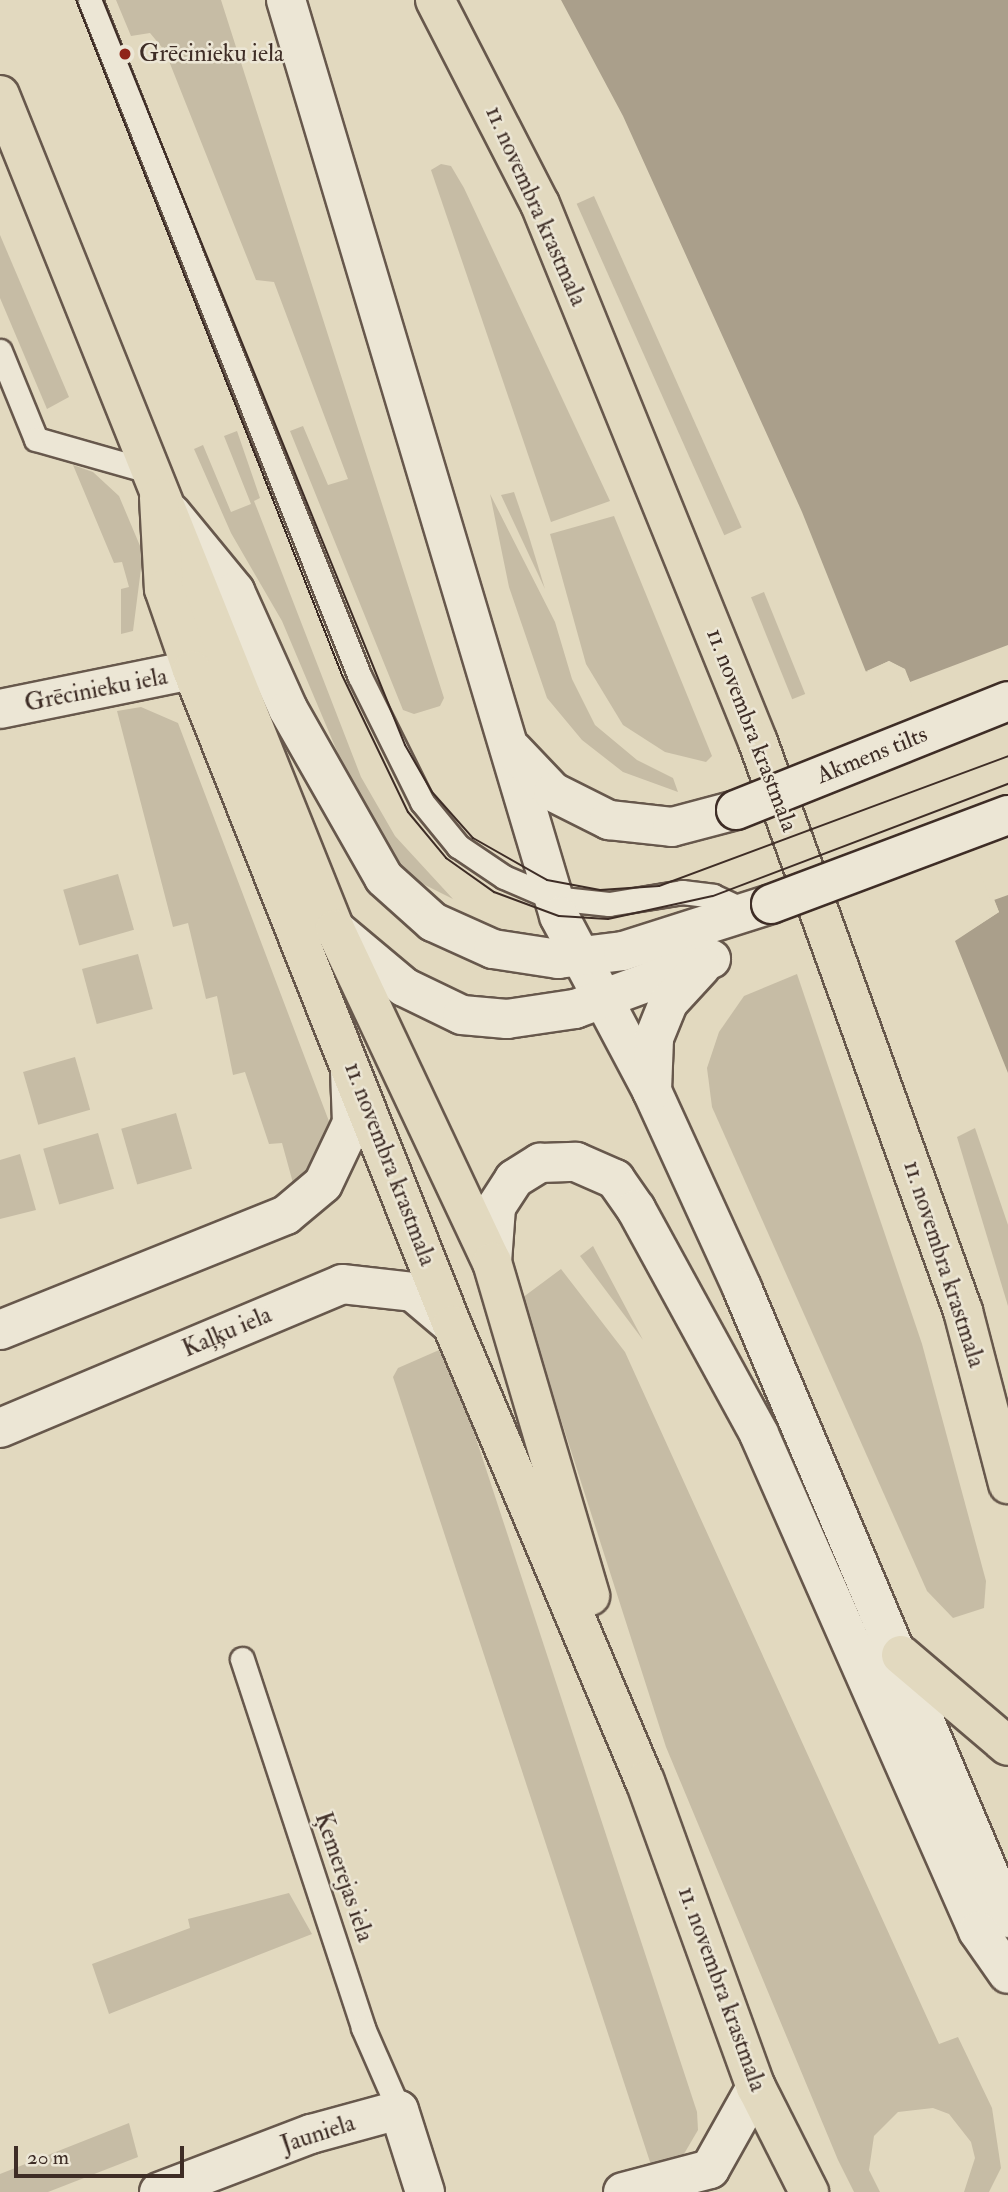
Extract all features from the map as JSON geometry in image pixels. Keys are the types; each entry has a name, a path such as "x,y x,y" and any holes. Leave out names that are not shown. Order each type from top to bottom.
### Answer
{"main road":[{"name":"11. novembra krastmala","path":"286,0 391,336 485,684 509,746 553,898 580,956 652,1091 901,1655 1008,1917"},
{"name":"11. novembra krastmala","path":"435,0 540,204 758,742 963,1311 1008,1484"},
{"name":"11. novembra krastmala","path":"0,96 335,929 492,1262 645,1781"},
{"name":"11. novembra krastmala","path":"155,485 164,589 192,670 350,1059 452,1325 645,1781 756,2087 809,2192"},
{"name":"11. novembra krastmala","path":"155,485 235,591 288,709 384,878 433,922 493,948 558,959 623,951 760,909"},
{"name":"Grēcinieku iela","path":"0,709 192,670"},
{"name":"Akmens tilts","path":"736,810 1008,701"},
{"name":"11. novembra krastmala","path":"509,746 553,792 609,820 672,827 736,810"},
{"path":"760,909 1008,815"},
{"name":"11. novembra krastmala","path":"652,1091 654,1038 668,1003 760,909"},
{"path":"335,929 404,987 462,1014 507,1019 575,1009 711,958"},
{"path":"0,1330 286,1215 323,1184 352,1123 350,1059"},
{"path":"492,1262 496,1207 514,1179 540,1163 576,1162 622,1189 758,1434 978,1931 1008,1974"},
{"name":"Kaļķu iela","path":"0,1428 342,1284 413,1292 452,1325"},
{"path":"901,1655 1008,1746"},
{"path":"624,2192 710,2169 756,2087"},
{"path":"399,2110 425,2192"},
{"name":"Jauniela","path":"159,2192 310,2134 399,2110"}],"lane":[{"path":"90,0 396,757 458,846 504,877 553,898 609,904 682,892 713,896 760,909"},
{"path":"0,351 36,439 155,485"},
{"name":"Ķemerejas iela","path":"242,1659 363,2028 399,2110"}],"shaded area":[{"path":"116,0 221,0 444,698 440,706 414,714 403,710 290,431 303,426 328,485 348,479 274,282 256,280 165,51 150,33 131,36"},
{"path":"561,0 1008,0 1008,1073 955,941 999,912 905,669 889,661 866,672 802,512 623,116"},
{"path":"441,164 451,166 464,188 610,501 551,522 431,170"},
{"path":"594,196 742,528 724,535 577,204"},
{"path":"0,235 69,397 47,409 0,298"},
{"path":"237,431 260,498 254,501 361,777 395,836 453,899 413,879 388,849 345,770 282,621 231,533 194,449 203,445 231,512 251,504 224,436"},
{"path":"73,465 93,472 119,496 143,553 133,631 121,634 121,589 129,587 122,562 114,563"},
{"path":"514,492 527,530 545,589 501,495"},
{"path":"490,494 555,622 572,679 595,725 637,760 673,778 678,792 623,772 582,740 547,698 509,587"},
{"path":"614,516 712,756 706,762 665,752 623,725 586,664 550,534"},
{"path":"764,592 805,694 792,699 751,597"},
{"path":"141,707 178,723 330,1124 315,1169 293,1183 282,1143 269,1144 245,1072 233,1075 217,996 206,999 188,923 173,927 117,711"},
{"path":"118,874 134,930 79,945 63,890"},
{"path":"138,954 153,1009 97,1024 82,969"},
{"path":"797,974 922,1344 986,1581 984,1608 953,1618 927,1591 712,1107 707,1068 719,1032 744,996"},
{"path":"75,1057 90,1110 38,1125 23,1072"},
{"path":"176,1113 192,1169 137,1184 121,1129"},
{"path":"975,1128 1008,1225 1008,1306 957,1137"},
{"path":"98,1133 114,1189 59,1204 43,1149"},
{"path":"20,1154 36,1210 0,1219 0,1160"},
{"path":"593,1246 643,1340 580,1256"},
{"path":"561,1269 625,1352 939,2044 958,2037 992,2108 1001,2168 989,2192 964,2192 975,2158 971,2142 949,2114 933,2108 898,2112 874,2136 869,2170 880,2192 854,2192 838,2160 666,1747 522,1298"},
{"path":"446,1347 697,2112 698,2130 681,2159 652,2168 393,1377 398,1368"},
{"path":"289,1893 312,1934 109,2014 92,1964 190,1928 188,1919"},
{"path":"129,2123 138,2157 48,2192 0,2192 0,2174"}],"pier":[{"path":"1008,645 1008,895 994,900 999,912 952,942 995,911 902,671 889,665 862,673 889,661 904,669 910,682"}],"tram line":[{"path":"76,0 342,675 408,812 446,858 494,892 559,916 608,919 713,896 1008,784"},
{"path":"103,0 405,745 432,792 473,838 547,880 600,890 659,886 1008,756"}],"place":[{"name":"Grēcinieku iela","path":"125,54"}]}
